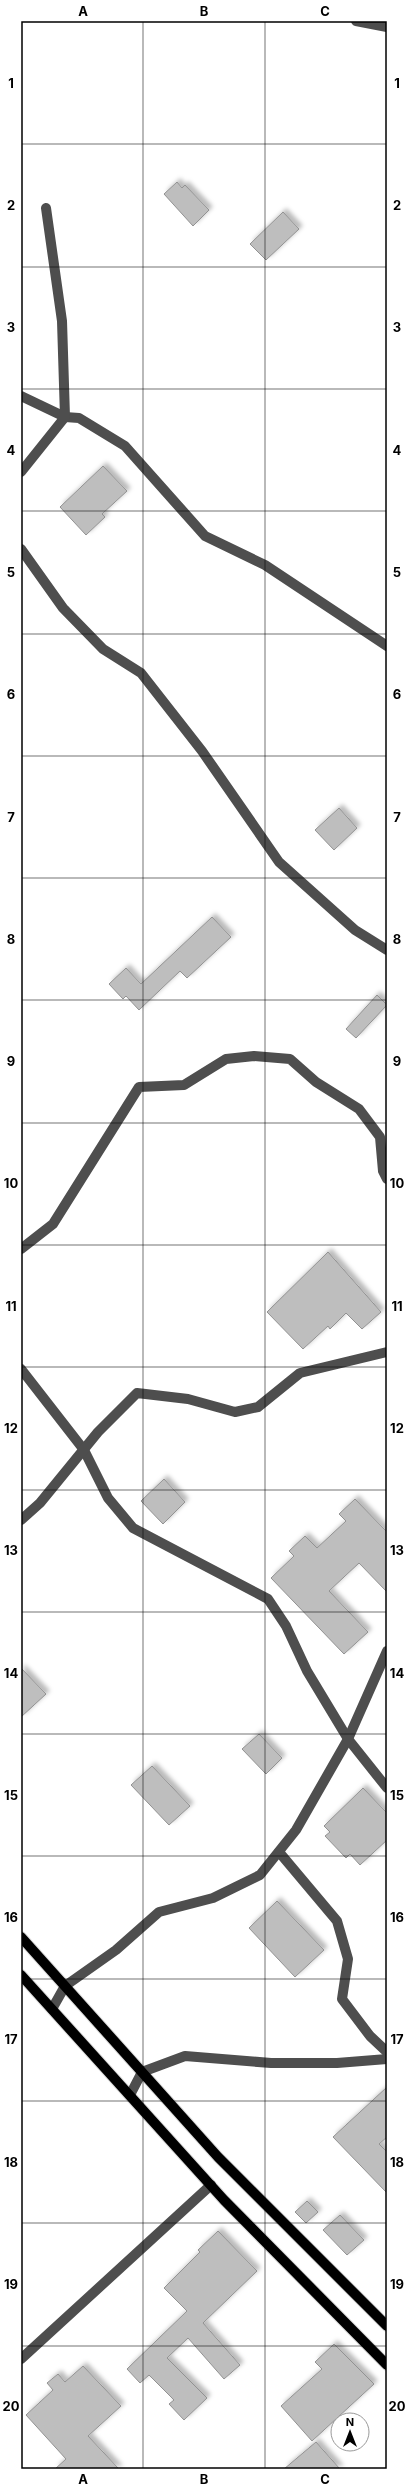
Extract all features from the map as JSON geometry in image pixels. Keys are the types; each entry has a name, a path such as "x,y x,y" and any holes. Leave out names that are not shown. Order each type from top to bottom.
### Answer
{"main road":[{"path":"21,1937 218,2157 387,2326"},
{"path":"21,1975 211,2185 387,2365"}],"street":[{"path":"356,21 387,27"},
{"path":"21,472 65,417 62,321 46,208"},
{"path":"21,396 65,417 79,418 125,446 205,536 265,565 387,646"},
{"path":"21,550 63,608 103,649 141,673 202,751 279,862 355,930 387,950"},
{"path":"21,1249 52,1224 139,1087 184,1085 226,1059 254,1056 290,1059 316,1082 359,1109 380,1137 383,1171 387,1179"},
{"path":"21,1520 40,1503 84,1450 137,1393 188,1399 236,1412 258,1407 300,1373 387,1352"},
{"path":"21,1370 84,1450 108,1498 133,1528 268,1599 286,1626 307,1671 348,1738 387,1788"},
{"path":"52,2009 65,1986 116,1950 159,1912 213,1898 260,1875 296,1830 348,1738 387,1651"},
{"path":"279,1852 336,1922 348,1959 342,1999 370,2036 387,2052"},
{"path":"130,2095 142,2072 185,2056 271,2063 337,2063 387,2059"},
{"path":"21,2359 211,2185"}],"building":[{"path":"177,182 182,188 185,185 209,210 193,226 164,194"},
{"path":"283,212 299,229 266,260 250,244"},
{"path":"103,466 127,491 102,514 105,517 86,535 60,507"},
{"path":"339,808 357,828 334,850 315,830"},
{"path":"212,917 231,937 187,978 180,971 139,1010 126,996 123,999 109,984 126,968 141,984"},
{"path":"377,995 387,1005 356,1038 346,1029"},
{"path":"328,1252 381,1312 362,1329 346,1313 330,1329 328,1326 303,1349 267,1312"},
{"path":"164,1479 185,1502 163,1524 141,1501"},
{"path":"355,1499 387,1532 387,1592 359,1563 329,1591 368,1632 344,1654 271,1578 294,1556 289,1551 305,1536 317,1548 346,1521 339,1514"},
{"path":"21,1668 46,1694 21,1717"},
{"path":"259,1734 282,1758 266,1774 242,1749"},
{"path":"152,1766 190,1806 169,1825 131,1785"},
{"path":"363,1788 387,1813 387,1840 360,1865 350,1854 346,1858 325,1836 330,1832 324,1826"},
{"path":"277,1901 324,1950 295,1977 249,1928"},
{"path":"387,2087 387,2137 379,2144 387,2152 387,2193 333,2137"},
{"path":"307,2201 318,2212 306,2223 295,2212"},
{"path":"340,2215 364,2240 347,2255 323,2230"},
{"path":"218,2231 257,2271 203,2323 240,2365 224,2379 188,2338 167,2358 207,2398 184,2420 169,2404 174,2400 149,2375 140,2383 127,2369 187,2311 164,2288 200,2252 198,2250"},
{"path":"334,2344 374,2384 344,2412 330,2412 330,2424 312,2441 281,2406 322,2369 315,2362"},
{"path":"83,2366 121,2406 88,2436 119,2469 55,2469 66,2459 26,2415 53,2390 47,2383 58,2374 65,2382"},
{"path":"316,2442 340,2469 284,2469"}]}
